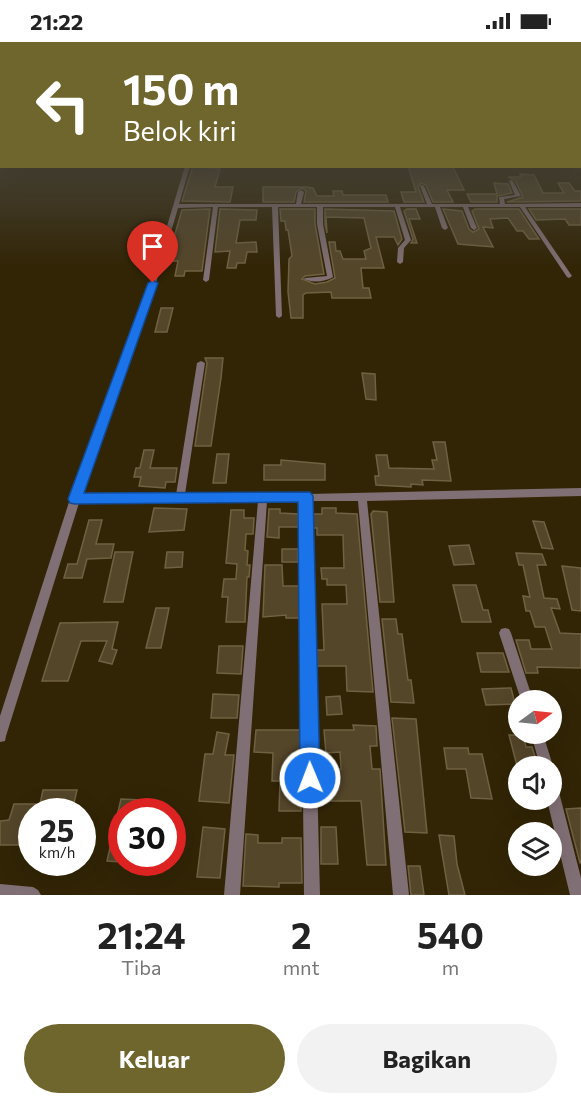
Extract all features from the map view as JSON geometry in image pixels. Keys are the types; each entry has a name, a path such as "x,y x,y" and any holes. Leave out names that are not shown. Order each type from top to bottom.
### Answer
{"street":[{"path":"0,736 75,499 147,303 183,188"},
{"path":"423,188 445,228"},
{"path":"503,205 501,198 518,196 514,188"},
{"path":"298,205 301,192"},
{"path":"307,279 330,277 320,224 320,205"},
{"path":"398,205 408,240 401,248 400,262"},
{"path":"465,205 474,228"},
{"path":"521,205 569,276"},
{"path":"178,206 581,205"},
{"path":"206,280 216,206"},
{"path":"275,206 279,316"},
{"path":"180,497 201,363"},
{"path":"75,499 362,497 581,492"},
{"path":"305,496 312,895"},
{"path":"362,497 401,895"},
{"path":"232,895 263,498"},
{"path":"505,633 524,690"},
{"path":"557,810 578,895"},
{"path":"0,892 33,895"}],"building":[{"path":"186,188 233,188 230,202 182,201"},
{"path":"263,188 312,188 317,196 334,196 333,191 342,191 343,195 386,195 388,202 304,202 306,191 302,188 296,192 294,202 263,202"},
{"path":"415,188 418,188 424,202 404,202 401,192 416,192"},
{"path":"427,188 463,188 464,190 447,190 453,202 433,202"},
{"path":"495,188 510,188 512,193 497,196 497,202 471,202 467,194 497,194"},
{"path":"519,188 540,188 543,193 564,193 561,188 573,188 575,191 581,191 581,201 507,202 523,197"},
{"path":"210,209 202,271 185,271 184,276 175,276 178,261 167,261 182,210"},
{"path":"220,209 257,210 256,220 240,220 236,243 256,242 257,252 247,252 245,263 237,263 236,268 227,268 230,251 215,252"},
{"path":"280,209 315,209 315,224 324,274 305,276 302,279 315,284 335,278 329,242 335,242 336,251 340,251 343,259 366,259 364,251 371,248 364,218 326,217 327,233 325,209 394,211 402,239 398,245 394,237 376,237 384,268 361,268 363,288 369,288 371,298 332,298 331,292 306,293 303,295 303,318 291,318 288,292 289,259 292,256 288,230 286,230 285,221 281,221"},
{"path":"416,209 420,219 409,219 417,243 411,243 413,239 404,211"},
{"path":"443,209 462,211 469,229 473,232 479,229 472,211 475,209 519,209 539,239 529,239 523,231 517,231 508,218 490,219 493,228 483,227 493,247 458,244"},
{"path":"529,209 581,209 581,225 569,225 565,219 536,220"},
{"path":"161,308 173,308 167,332 155,332"},
{"path":"205,358 223,358 221,378 211,446 195,446 207,363"},
{"path":"362,373 375,374 376,400 366,399"},
{"path":"433,442 445,442 451,481 422,480 423,485 411,484 411,487 376,485 375,476 379,476 376,455 387,455 389,468 434,469 432,460 437,460"},
{"path":"144,450 154,450 150,468 177,468 175,482 166,482 165,488 139,486 141,477 134,477 136,468 140,468"},
{"path":"217,454 229,454 226,483 213,483"},
{"path":"281,460 325,464 325,480 264,480 264,465 281,465"},
{"path":"154,508 187,509 184,530 149,532"},
{"path":"322,508 336,508 336,513 357,514 373,692 347,691 346,666 316,666 316,650 324,650 322,604 347,604 346,585 327,585 327,579 322,579 321,568 344,568 343,535 317,535 317,528 313,528 313,514 322,514"},
{"path":"269,509 280,509 280,513 298,514 298,527 279,527 279,538 267,537"},
{"path":"231,510 244,510 244,518 254,518 253,534 246,534 245,550 248,551 247,565 250,565 249,577 247,577 245,622 226,622 228,597 222,597 224,579 236,579 237,564 226,563"},
{"path":"373,511 387,512 394,602 380,602 371,514"},
{"path":"89,520 102,520 96,544 114,544 111,558 87,559 82,578 64,578 68,564 77,564"},
{"path":"533,521 544,522 553,549 542,548"},
{"path":"469,545 474,564 454,565 449,546"},
{"path":"282,549 298,549 298,562 282,562"},
{"path":"115,552 133,552 123,602 104,602"},
{"path":"167,552 183,552 182,567 165,568"},
{"path":"516,553 542,554 546,565 537,565 544,598 557,599 560,609 551,608 560,633 581,634 581,668 537,667 538,673 526,673 516,640 529,640 531,649 552,649 545,627 535,627 530,611 526,611 523,596 530,597 523,565 519,565"},
{"path":"265,565 282,565 283,586 299,586 299,618 286,618 286,615 263,617"},
{"path":"562,566 581,568 581,611 572,610"},
{"path":"453,585 476,585 483,610 488,610 491,622 462,622"},
{"path":"156,608 169,608 161,648 146,648"},
{"path":"382,619 396,619 398,634 402,634 408,680 411,680 414,703 391,702"},
{"path":"118,622 112,649 117,650 112,664 99,661 107,641 81,641 68,681 42,681 60,623"},
{"path":"219,646 243,646 241,674 217,673"},
{"path":"477,653 503,653 509,672 481,672"},
{"path":"511,688 512,690 508,690 508,704 486,705 482,689"},
{"path":"213,694 239,695 237,718 211,718"},
{"path":"340,696 342,714 327,715 326,697"},
{"path":"392,718 416,719 427,833 405,832"},
{"path":"353,725 376,726 377,746 370,746 372,769 380,769 386,865 367,865 361,801 327,801 326,769 341,769 340,752 326,753 324,730 354,730"},
{"path":"256,730 300,730 301,811 279,811 280,781 272,781 273,753 254,752"},
{"path":"217,732 229,734 225,755 234,755 229,803 199,801 205,754 213,754"},
{"path":"511,744 525,744 526,747 532,747 535,756 514,756"},
{"path":"444,748 468,748 469,754 482,754 492,799 471,798 466,769 447,769"},
{"path":"43,790 77,790 75,798 41,798"},
{"path":"14,804 18,804 18,845 0,845 0,821 9,820"},
{"path":"581,808 581,863 580,863 566,809"},
{"path":"203,827 225,829 220,878 197,877"},
{"path":"321,827 336,827 338,864 321,864"},
{"path":"246,834 258,835 258,843 282,843 282,838 301,838 302,883 279,883 279,887 243,886"},
{"path":"439,835 454,836 457,864 465,895 449,895"},
{"path":"408,866 420,866 424,895 411,895"}],"route":[{"path":"153,283 75,499 305,496 310,778"}]}
